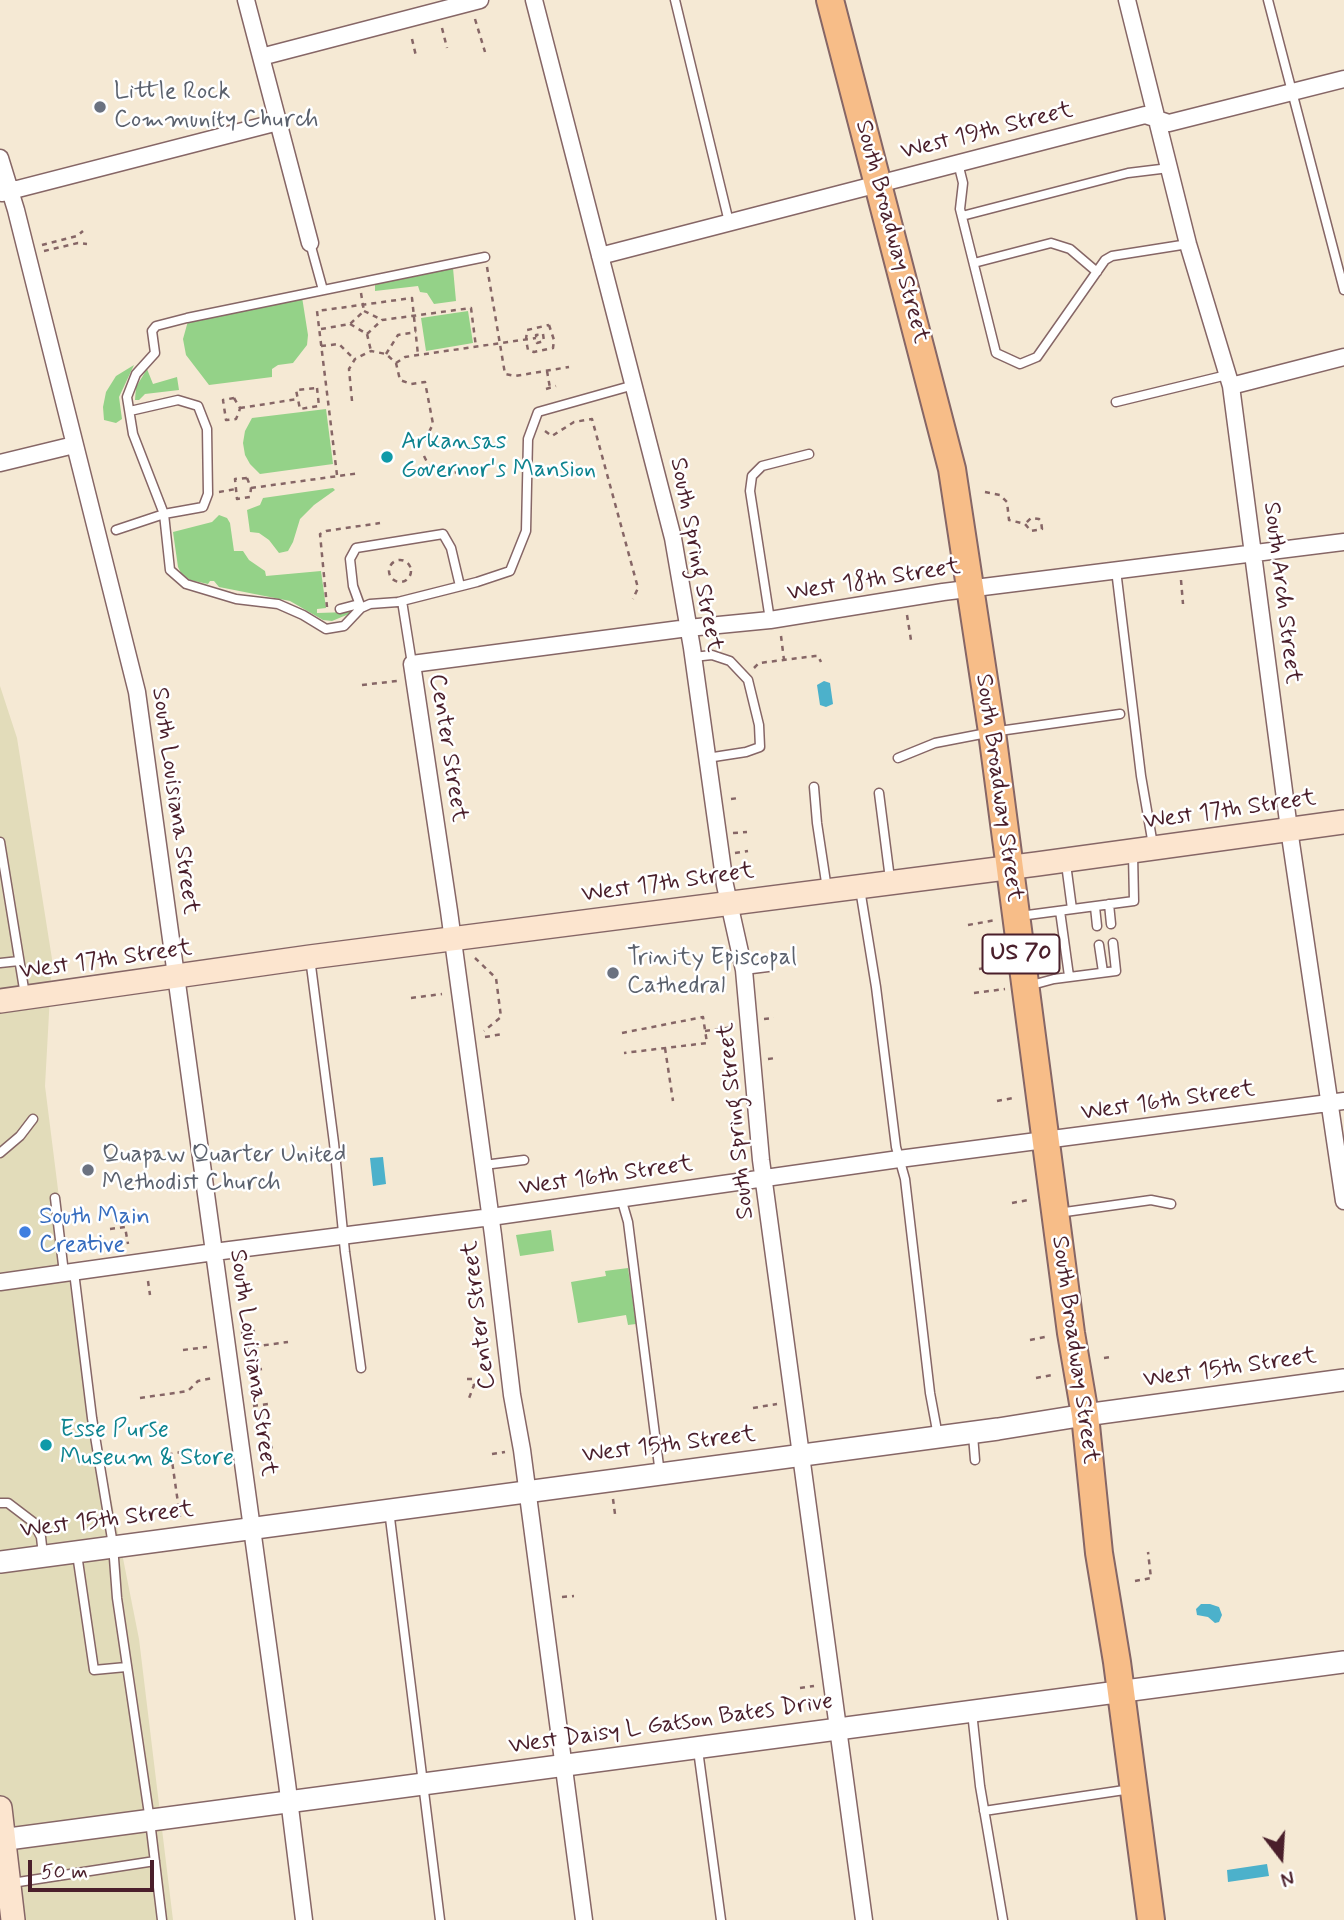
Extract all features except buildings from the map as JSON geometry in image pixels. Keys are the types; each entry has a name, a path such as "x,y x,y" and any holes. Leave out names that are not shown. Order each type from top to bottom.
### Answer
{"main road":[{"name":"South Broadway Street","path":"830,0 952,469 992,732 1084,1415 1100,1553 1152,1920"},
{"name":"West 17th Street","path":"0,1002 310,957 1344,822"},
{"path":"0,1808 13,1920"}],"street":[{"path":"246,0 310,243"},
{"name":"South Spring Street","path":"534,0 673,538 729,903 744,970 763,1179 864,1920"},
{"name":"South Arch Street","path":"1127,0 1188,244 1229,381 1289,829 1337,1102 1344,1201"},
{"path":"261,57 475,1"},
{"name":"West 19th Street","path":"600,256 1145,115 1169,123 1344,79"},
{"path":"5,192 278,122"},
{"name":"South Louisiana Street","path":"0,158 5,192 74,444 137,692 304,1920"},
{"path":"1229,381 1344,357"},
{"path":"0,463 74,444"},
{"name":"West 18th Street","path":"412,672 688,628 775,619 904,598 1344,542"},
{"name":"Center Street","path":"412,672 484,1165 512,1395 584,1920"},
{"name":"West 16th Street","path":"0,1282 1337,1102"},
{"name":"West 15th Street","path":"0,1562 1344,1380"},
{"name":"West Daisy L Gatson Bates Drive","path":"2,1839 1344,1662"}],"lane":[{"path":"675,0 729,222"},
{"path":"1268,0 1344,290"},
{"path":"958,163 963,183 960,209 996,353 1020,364 1037,357 1105,260 1112,256 1188,244"},
{"path":"962,216 1128,173 1168,168"},
{"path":"310,243 323,290"},
{"path":"974,263 1051,243 1070,248 1097,272"},
{"path":"360,606 344,626 326,629 278,604 236,599 186,584 170,570 163,514 132,434 127,397 136,374 155,353 152,331 156,326 485,257"},
{"path":"1116,402 1229,381"},
{"path":"340,609 402,601 510,571 526,531 528,439 538,412 634,385"},
{"path":"116,530 163,514 203,507 208,494 207,429 198,406 178,400 130,411"},
{"path":"775,619 750,491 752,476 762,466 809,454"},
{"path":"360,606 350,559 356,548 443,534 451,548 460,586"},
{"path":"1016,917 1134,901 1143,849 1142,776 1116,570"},
{"path":"402,601 412,672"},
{"path":"693,657 712,655 730,661 748,680 759,725 760,747 707,758"},
{"path":"898,758 935,743 1120,714"},
{"path":"814,787 827,889"},
{"path":"879,793 891,882"},
{"path":"0,842 25,998"},
{"path":"1065,860 1072,909"},
{"path":"859,886 899,1159 905,1179 930,1392 938,1436"},
{"path":"1109,904 1111,924"},
{"path":"1095,906 1097,926"},
{"path":"1060,911 1069,976"},
{"path":"1025,986 1069,976 1116,971 1113,943"},
{"path":"1099,945 1103,972"},
{"path":"310,957 361,1368"},
{"path":"0,964 19,961"},
{"path":"744,970 768,967"},
{"path":"0,1153 20,1136 33,1119"},
{"path":"484,1165 524,1160"},
{"path":"55,1198 113,1545 126,1667 162,1920"},
{"path":"621,1198 628,1222 660,1474"},
{"path":"1055,1213 1151,1200 1171,1204"},
{"path":"972,1432 975,1460"},
{"path":"0,1503 8,1503 33,1522 41,1537 43,1555"},
{"path":"388,1509 440,1920"},
{"path":"76,1551 94,1670 126,1667"},
{"path":"972,1711 984,1811 1003,1920"},
{"path":"698,1748 721,1920"},
{"path":"984,1811 1134,1789"},
{"path":"9,1884 155,1861"}],"path":[{"path":"475,1 485,52"},
{"path":"437,11 447,48"},
{"path":"412,39 416,56"},
{"path":"42,245 77,236 83,231"},
{"path":"44,251 78,243 87,244"},
{"path":"485,257 505,374 515,376 569,367"},
{"path":"360,283 364,311"},
{"path":"337,475 317,312 412,298 418,355"},
{"path":"364,311 382,320 471,307 476,347"},
{"path":"319,329 350,324 364,311"},
{"path":"367,334 382,320"},
{"path":"350,324 367,334 371,351"},
{"path":"548,325 555,337 553,348 534,352 528,350 526,340 526,333 530,328 548,325"},
{"path":"386,354 398,335 416,332"},
{"path":"396,363 405,357 536,338"},
{"path":"321,346 339,344 355,359"},
{"path":"352,401 349,369 355,359 371,351 386,354 396,363 400,380 411,384 425,382 433,424 423,444"},
{"path":"547,371 548,388 556,386"},
{"path":"317,388 319,406 300,410 298,400 296,390 317,388"},
{"path":"318,397 327,396"},
{"path":"234,398 240,408 236,419 226,419 223,400 234,398"},
{"path":"240,408 298,400"},
{"path":"534,422 552,436 574,422 592,419 638,588 633,600"},
{"path":"424,456 430,468 439,474 461,472"},
{"path":"251,488 360,472"},
{"path":"247,478 251,488 250,497 237,499 236,489 235,479 247,478"},
{"path":"208,494 236,489"},
{"path":"985,492 1000,495 1007,502 1009,520 1025,524 1031,531 1042,528 1041,521 1033,517 1025,524"},
{"path":"318,611 329,610 320,534 380,523"},
{"path":"401,560 407,563 411,572 405,580 398,582 391,578 389,571 391,564 401,560"},
{"path":"1180,562 1183,604"},
{"path":"904,598 911,640"},
{"path":"775,619 784,660"},
{"path":"750,685 754,667 759,663 818,656 821,662"},
{"path":"362,685 412,672"},
{"path":"734,799 739,798"},
{"path":"738,833 747,832"},
{"path":"740,852 748,851"},
{"path":"743,866 749,865"},
{"path":"968,925 1016,917"},
{"path":"475,958 496,978 501,1017 484,1031"},
{"path":"974,993 1025,986"},
{"path":"411,998 438,995"},
{"path":"622,1033 703,1017 707,1043 624,1053"},
{"path":"705,1031 724,1028"},
{"path":"485,1037 503,1034"},
{"path":"665,1048 673,1101"},
{"path":"768,1059 776,1058"},
{"path":"997,1101 1013,1098"},
{"path":"1012,1203 1028,1200"},
{"path":"110,1229 125,1227 128,1244"},
{"path":"148,1281 150,1295"},
{"path":"246,1332 255,1331"},
{"path":"1030,1340 1045,1337"},
{"path":"227,1350 288,1342"},
{"path":"183,1350 208,1347"},
{"path":"1104,1358 1111,1357"},
{"path":"1036,1378 1052,1375"},
{"path":"140,1398 188,1391 198,1381 212,1378"},
{"path":"467,1380 472,1379 474,1385 468,1401"},
{"path":"753,1408 795,1402"},
{"path":"163,1448 165,1455 182,1452 185,1448"},
{"path":"172,1454 180,1517"},
{"path":"613,1499 615,1514"},
{"path":"1135,1581 1151,1578 1149,1552"},
{"path":"562,1597 574,1595"},
{"path":"800,1688 814,1686"}],"shaded area":[{"path":"0,686 17,738 52,959 45,1086 72,1301 139,1639 173,1920 0,1920"}],"green space":[{"path":"453,268 456,301 434,304 427,293 420,292 418,286 375,291 375,282"},
{"path":"302,297 307,345 293,363 278,365 272,369 272,377 209,385 186,355 183,339 188,321"},
{"path":"468,311 473,343 426,351 421,318"},
{"path":"134,365 119,397 122,419 116,423 104,420 106,392 116,376"},
{"path":"147,369 153,384 177,377 179,390 145,394 135,400 136,387"},
{"path":"326,409 333,464 260,474 250,464 243,443 245,431 252,418"},
{"path":"333,488 335,490 300,519 288,551 279,553 269,540 259,533 250,532 247,510 260,505 263,498"},
{"path":"219,515 227,518 230,523 234,551 243,551 249,560 265,571 266,576 321,571 326,608 317,609 317,613 349,614 332,621 323,620 290,601 219,587 214,581 208,584 190,580 178,567 173,532 212,522"},
{"path":"551,1230 554,1251 520,1256 516,1235"},
{"path":"628,1268 636,1324 628,1325 626,1315 578,1323 571,1282 606,1276 605,1271"}],"water":[{"path":"824,681 830,683 833,704 826,707 820,705 817,685"},
{"path":"383,1157 386,1184 373,1186 370,1158"},
{"path":"1201,1604 1219,1607 1222,1615 1219,1622 1215,1623 1208,1617 1197,1615 1196,1609"},
{"path":"1267,1864 1269,1876 1228,1882 1227,1870"}],"place":[{"name":"Little Rock Community Church","path":"100,107"},
{"name":"Arkansas Governor's Mansion","path":"387,457"},
{"name":"Trinity Episcopal Cathedral","path":"613,973"},
{"name":"Quapaw Quarter United Methodist Church","path":"88,1170"},
{"name":"South Main Creative","path":"25,1232"},
{"name":"Esse Purse Museum & Store","path":"46,1445"}]}
